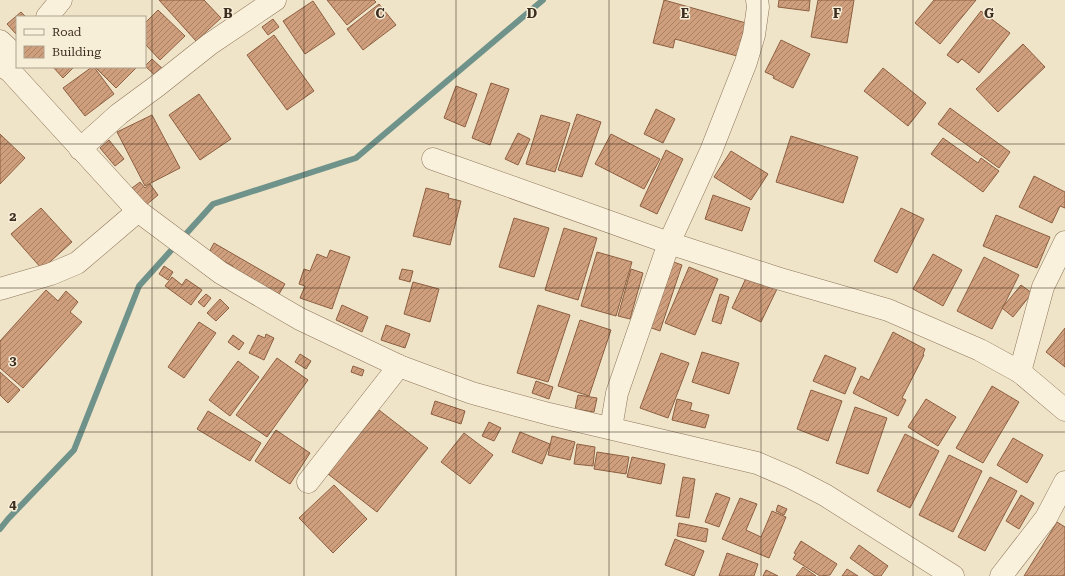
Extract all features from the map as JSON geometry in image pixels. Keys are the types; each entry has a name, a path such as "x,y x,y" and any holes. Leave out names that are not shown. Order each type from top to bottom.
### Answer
{"street":[{"path":"48,16 61,0"},
{"path":"80,149 120,114 210,44 275,0"},
{"path":"611,428 617,393 669,243 711,151 746,62 754,35 758,7 757,0"},
{"path":"0,41 11,62 80,149 138,211 221,273 300,319 399,366 472,393 549,414 757,463 792,478 825,495 953,576"},
{"path":"433,159 669,243 777,278 888,310 980,350 1020,372 1065,410"},
{"path":"0,290 51,274 77,263 138,211"},
{"path":"1020,372 1043,287 1065,242"},
{"path":"308,482 399,366"},
{"path":"1001,576 1046,518 1065,482"}],"building":[{"path":"159,0 204,0 221,18 196,41"},
{"path":"327,0 374,0 376,2 347,25"},
{"path":"664,0 746,23 737,56 675,39 673,48 653,43"},
{"path":"779,0 810,0 809,11 778,7"},
{"path":"818,0 854,0 847,43 811,37"},
{"path":"934,0 976,0 940,44 915,23"},
{"path":"313,1 335,34 305,54 283,21"},
{"path":"379,4 396,25 363,50 347,29"},
{"path":"158,10 185,36 160,60 146,45 146,22"},
{"path":"981,11 1010,33 979,73 962,59 958,63 947,55"},
{"path":"21,12 25,16 16,16"},
{"path":"16,16 16,34 7,24"},
{"path":"273,19 279,27 268,35 262,27"},
{"path":"274,35 314,91 287,110 247,55"},
{"path":"781,40 810,54 793,88 773,78 774,76 765,72"},
{"path":"1023,44 1045,67 998,112 976,89"},
{"path":"152,59 165,71 158,78 146,67"},
{"path":"54,68 73,68 63,78"},
{"path":"91,68 95,68 114,94 85,116 63,88"},
{"path":"96,68 136,68 116,88"},
{"path":"883,68 926,103 908,126 864,91"},
{"path":"491,83 509,89 490,145 472,138"},
{"path":"456,86 477,94 465,127 444,118"},
{"path":"199,94 231,139 200,160 169,115"},
{"path":"950,108 1010,152 999,168 938,124"},
{"path":"656,109 675,119 663,143 644,134"},
{"path":"577,114 601,122 582,177 558,170"},
{"path":"152,115 180,168 145,186 117,132"},
{"path":"541,115 570,123 555,172 526,164"},
{"path":"518,133 530,139 518,165 505,159"},
{"path":"0,134 25,158 0,184"},
{"path":"611,134 660,159 644,189 595,164"},
{"path":"791,136 858,157 843,203 776,182"},
{"path":"943,138 978,163 981,158 999,171 983,192 931,154"},
{"path":"109,140 124,159 115,166 100,148"},
{"path":"666,150 683,159 657,214 640,206"},
{"path":"731,151 768,174 751,200 714,177"},
{"path":"1034,176 1065,192 1065,208 1060,206 1052,223 1019,207"},
{"path":"140,182 145,188 150,184 158,195 146,205 132,188"},
{"path":"426,188 449,194 448,198 461,201 450,245 413,236"},
{"path":"713,195 750,208 742,231 705,219"},
{"path":"41,208 72,242 42,269 11,234"},
{"path":"901,208 924,219 897,273 874,261"},
{"path":"996,215 1050,237 1037,268 983,246"},
{"path":"514,218 549,228 534,277 499,267"},
{"path":"564,228 597,238 578,300 545,290"},
{"path":"214,243 285,284 279,294 232,268 233,266 208,254"},
{"path":"330,250 350,257 332,309 300,298 305,286 299,284 304,269 310,271 317,254 327,258"},
{"path":"597,252 632,262 616,316 581,306"},
{"path":"933,254 962,270 943,306 913,289"},
{"path":"984,257 1019,275 992,329 957,311"},
{"path":"668,260 682,265 660,331 646,326"},
{"path":"164,266 173,272 168,280 159,274"},
{"path":"689,267 718,279 695,335 665,323"},
{"path":"402,269 413,271 410,282 399,279"},
{"path":"631,269 643,273 630,319 618,316"},
{"path":"747,276 777,289 761,322 732,308"},
{"path":"172,277 182,285 186,279 202,290 191,305 165,286"},
{"path":"413,282 439,289 430,322 404,314"},
{"path":"1021,285 1032,293 1013,317 1002,308"},
{"path":"46,290 58,301 66,291 78,302 70,312 82,322 23,388 0,368 0,341"},
{"path":"206,294 211,298 204,307 198,302"},
{"path":"720,294 729,297 721,324 712,321"},
{"path":"220,299 229,308 216,321 207,313"},
{"path":"342,305 368,317 362,332 336,320"},
{"path":"538,305 570,315 548,382 517,373"},
{"path":"580,320 611,330 589,396 558,386"},
{"path":"199,322 216,333 184,378 168,367"},
{"path":"386,325 410,334 405,348 381,340"},
{"path":"1065,328 1065,367 1046,352"},
{"path":"893,332 925,349 924,355 902,398 906,400 898,416 853,393 861,376 869,380"},
{"path":"266,334 274,338 264,360 249,353 258,335 265,338"},
{"path":"233,335 244,343 239,350 228,342"},
{"path":"702,352 739,363 729,394 692,382"},
{"path":"661,353 689,363 668,418 640,408"},
{"path":"300,354 311,361 306,369 295,362"},
{"path":"825,355 856,368 845,394 813,381"},
{"path":"277,358 308,380 267,437 236,415"},
{"path":"238,361 259,377 230,416 209,400"},
{"path":"353,366 364,370 362,376 351,372"},
{"path":"0,372 20,390 8,403 0,395"},
{"path":"536,381 553,387 549,399 532,393"},
{"path":"992,386 1019,402 983,463 956,448"},
{"path":"811,390 842,401 828,441 797,429"},
{"path":"578,395 597,398 594,412 575,409"},
{"path":"677,399 692,403 690,410 709,415 705,428 672,420"},
{"path":"926,399 956,417 938,446 908,427"},
{"path":"435,401 465,411 461,424 431,414"},
{"path":"855,407 887,418 868,474 836,463"},
{"path":"379,410 428,448 377,512 328,474"},
{"path":"208,411 261,443 250,461 197,429"},
{"path":"489,422 501,428 494,441 482,436"},
{"path":"276,430 310,453 290,484 255,461"},
{"path":"520,432 550,444 542,464 512,452"},
{"path":"464,433 493,455 470,484 441,462"},
{"path":"905,434 939,451 910,508 877,491"},
{"path":"552,436 575,442 570,460 548,455"},
{"path":"1013,438 1043,455 1027,483 997,465"},
{"path":"577,444 595,447 593,466 574,464"},
{"path":"597,452 629,457 626,474 594,469"},
{"path":"949,455 982,471 953,532 919,515"},
{"path":"632,457 665,464 661,484 627,477"},
{"path":"683,477 695,479 689,518 676,516"},
{"path":"990,477 1017,491 985,551 958,537"},
{"path":"334,485 367,519 333,553 299,518"},
{"path":"716,493 730,498 719,527 705,522"},
{"path":"1021,495 1034,503 1019,529 1006,521"},
{"path":"740,498 757,504 746,530 761,537 772,511 786,517 769,558 722,539"},
{"path":"778,505 787,509 784,515 776,511"},
{"path":"1057,522 1065,527 1064,576 1024,576"},
{"path":"679,523 708,529 706,542 677,536"},
{"path":"675,539 704,551 694,576 665,565"},
{"path":"801,541 837,564 830,575 820,576 793,559 796,554 794,553"},
{"path":"859,545 888,566 881,576 875,576 850,558"},
{"path":"727,553 758,564 754,576 719,576"},
{"path":"803,567 816,576 796,576"},
{"path":"847,569 858,576 842,576"},
{"path":"766,570 778,576 763,576"}],"waterway":[{"path":"0,529 74,450 139,286 213,204 356,158 543,0"}]}
